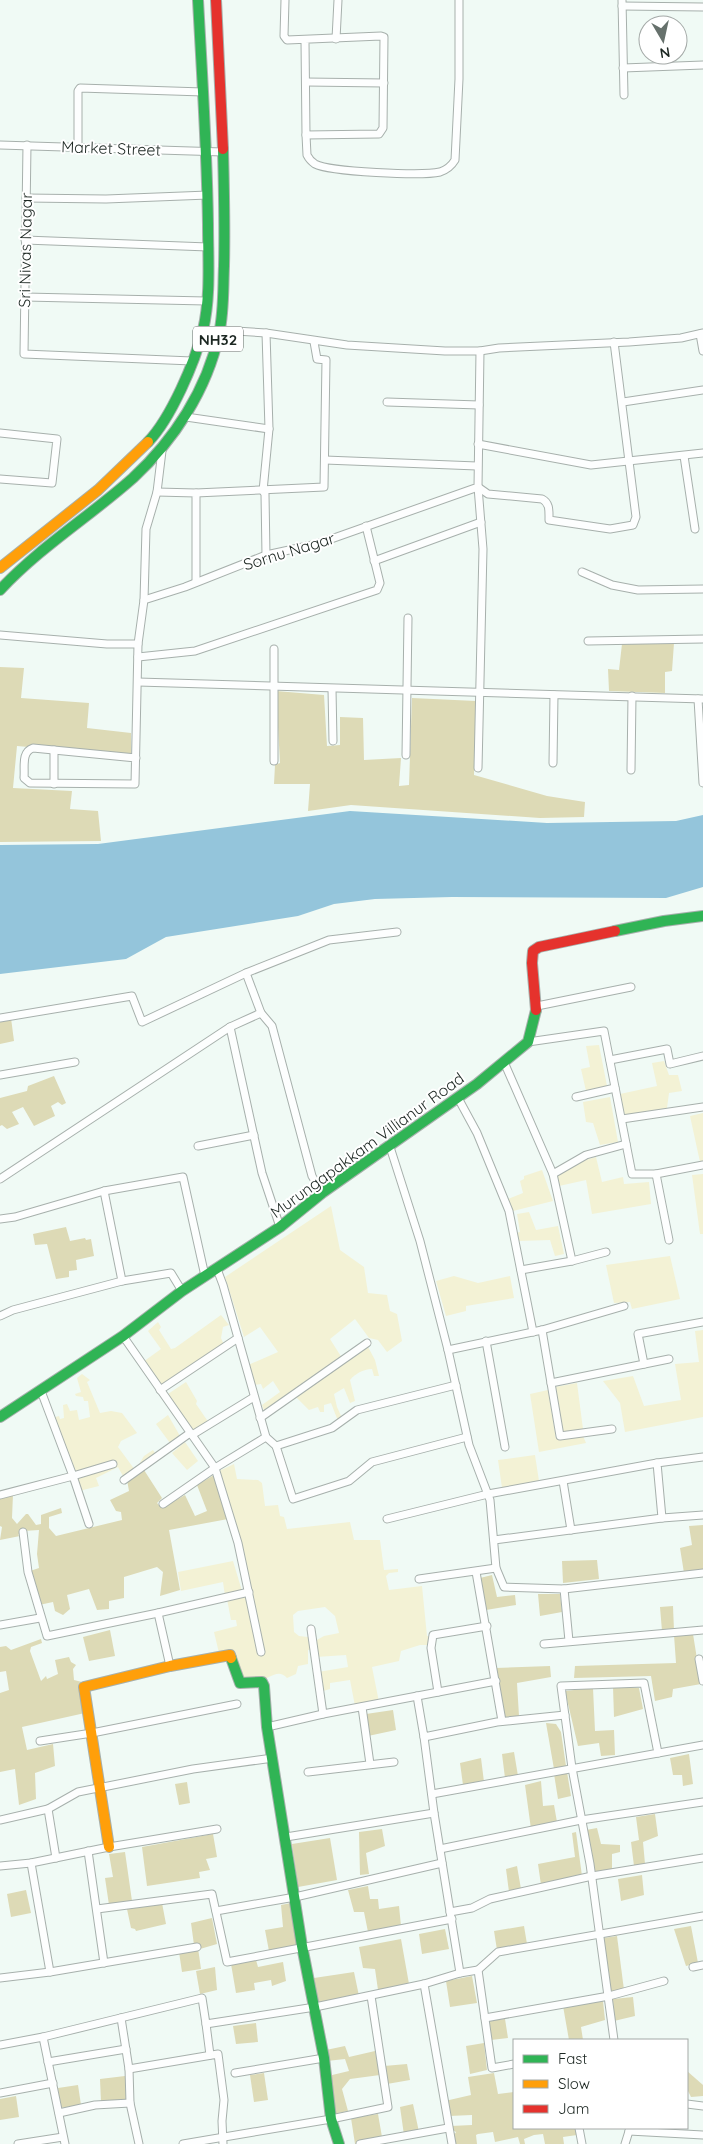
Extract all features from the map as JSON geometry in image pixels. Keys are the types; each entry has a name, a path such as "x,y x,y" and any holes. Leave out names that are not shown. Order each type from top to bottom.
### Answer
{"main road":[{"name":"NH32","path":"0,568 46,530 100,490 154,437 176,396 192,361 203,330 208,247 208,195 198,0"},
{"name":"NH32","path":"0,590 27,563 116,493 152,459 186,417 216,347 220,330 224,248 223,152 216,0"},
{"path":"528,1042 537,1006 532,963 533,951 539,947 664,921 703,916"},
{"name":"Murungapakkam Villianur Road","path":"1,1413 40,1391 123,1336 182,1291 280,1227 322,1193 458,1098 528,1042"},
{"path":"109,1847 84,1687 170,1666 230,1655 240,1683 262,1683 267,1727 302,1946 324,2058 331,2119 339,2144"}],"street":[{"path":"285,0 285,38 289,40 381,36 384,38 383,128 379,134 306,135"},
{"path":"336,39 338,0"},
{"path":"305,40 307,155 317,165 341,169 403,173 440,172 455,160 459,79 459,0"},
{"path":"624,95 622,3 703,7"},
{"path":"623,68 703,65"},
{"path":"306,82 384,83"},
{"path":"78,147 78,90 80,88 202,92"},
{"name":"Market Street","path":"0,145 223,152"},
{"name":"Sri Nivas Nagar","path":"27,146 24,354 192,361"},
{"path":"26,198 106,199 208,195"},
{"path":"25,240 208,247"},
{"path":"25,297 206,301"},
{"path":"220,330 266,333 314,342 480,351 499,348 681,338 702,333 703,351"},
{"path":"266,333 269,429 264,491 266,556"},
{"path":"157,492 264,491 324,487 326,360 317,359 314,342"},
{"path":"478,487 488,494 546,502 549,520 610,529 630,527 636,517 614,342"},
{"path":"478,768 483,549 477,466 480,351"},
{"path":"623,402 703,390"},
{"path":"387,402 479,405"},
{"path":"186,417 269,429"},
{"path":"0,433 57,439 52,483 0,479"},
{"path":"478,444 591,465 703,453"},
{"path":"136,758 27,749 24,778 30,783 54,784 132,786 136,782 138,644 144,600 146,529 157,492 163,445"},
{"path":"684,456 695,528"},
{"path":"325,460 477,466"},
{"name":"Sornu Nagar","path":"144,600 266,556 318,544 478,487"},
{"path":"196,493 196,582"},
{"path":"374,561 481,522"},
{"path":"138,657 195,651 373,593 380,586 366,526"},
{"path":"582,572 612,585 638,590 703,589"},
{"path":"406,755 408,618"},
{"path":"0,634 107,644 138,644"},
{"path":"588,641 703,640"},
{"path":"274,649 274,761"},
{"path":"138,682 332,689 407,689 481,694 701,699 703,783"},
{"path":"332,689 333,741"},
{"path":"553,763 554,695"},
{"path":"631,770 632,696"},
{"path":"54,750 54,784"},
{"path":"0,1018 132,996 142,1022 246,973 329,940 397,932"},
{"path":"246,973 261,1013 272,1026 312,1176 322,1193"},
{"path":"537,1006 631,987"},
{"path":"0,1178 230,1027 261,1013"},
{"path":"230,1027 262,1173 280,1227"},
{"path":"528,1042 604,1031 632,1174 656,1174 703,1165"},
{"path":"610,1060 667,1049 670,1064 703,1056"},
{"path":"0,1075 75,1062"},
{"path":"504,1062 553,1174 572,1261"},
{"path":"576,1098 615,1088"},
{"path":"458,1098 477,1134 509,1211 532,1332"},
{"path":"622,1119 703,1107"},
{"path":"198,1146 254,1135"},
{"path":"553,1174 586,1154 626,1144"},
{"path":"390,1147 420,1241 448,1350 467,1437 490,1500 496,1568 504,1587 564,1589 703,1573"},
{"path":"656,1174 669,1240"},
{"path":"0,1218 14,1217 104,1191 183,1177 205,1276"},
{"path":"104,1191 122,1281"},
{"path":"521,1270 572,1261 606,1252"},
{"path":"217,1269 266,1437 276,1446 293,1499 349,1481 372,1462 467,1437"},
{"path":"0,1316 14,1310 122,1281 171,1273 182,1291"},
{"path":"448,1350 542,1330 624,1306"},
{"path":"644,1364 638,1334 703,1322"},
{"path":"542,1330 560,1436 612,1429"},
{"path":"123,1336 215,1468 238,1543 261,1652"},
{"path":"160,1390 238,1338"},
{"path":"486,1341 505,1447"},
{"path":"260,1418 367,1343"},
{"path":"551,1383 668,1359"},
{"path":"276,1446 332,1428 357,1410 456,1386"},
{"path":"40,1391 74,1476 89,1524"},
{"path":"124,1480 191,1434 254,1397"},
{"path":"163,1504 215,1468 266,1437"},
{"path":"387,1518 488,1494 657,1463 703,1458"},
{"path":"657,1463 662,1518"},
{"path":"0,1495 113,1464"},
{"path":"563,1480 571,1530"},
{"path":"494,1540 662,1518 703,1515"},
{"path":"23,1532 28,1572 40,1618 47,1636 248,1592"},
{"path":"419,1579 496,1568"},
{"path":"476,1572 502,1721"},
{"path":"564,1589 569,1641"},
{"path":"158,1613 170,1666"},
{"path":"0,1625 40,1618"},
{"path":"438,1692 431,1648 433,1635 486,1626"},
{"path":"311,1629 323,1714"},
{"path":"544,1644 703,1630"},
{"path":"699,1659 703,1679"},
{"path":"267,1727 323,1714 496,1681"},
{"path":"614,2039 601,1935 572,1768 561,1686 644,1683 658,1753"},
{"path":"417,1696 460,1974"},
{"path":"40,1741 92,1733 237,1704"},
{"path":"362,1707 370,1764"},
{"path":"424,1737 502,1721 565,1716"},
{"path":"432,1794 703,1745"},
{"path":"0,1820 48,1808 78,1792 100,1787 193,1769 273,1758"},
{"path":"308,1772 394,1762"},
{"path":"440,1850 581,1820 703,1802"},
{"path":"48,1808 56,1858"},
{"path":"286,1838 434,1813"},
{"path":"0,1866 31,1863 109,1847 217,1829"},
{"path":"88,1851 104,1963"},
{"path":"97,1910 212,1894 227,1962 451,1915 490,1899 592,1876 703,1858"},
{"path":"31,1863 50,1972"},
{"path":"216,1911 295,1896 442,1863"},
{"path":"206,2024 315,2007 424,1984 478,1970 498,1952 703,1916"},
{"path":"0,1978 50,1972 197,1947"},
{"path":"693,1967 703,1965"},
{"path":"478,1970 492,2068 513,2064"},
{"path":"486,2018 609,1996 664,1981"},
{"path":"424,1984 452,2144"},
{"path":"183,2144 223,2140 388,2107 370,1996"},
{"path":"0,2045 43,2037 202,1998 210,2056"},
{"path":"121,2018 129,2069 130,2103 140,2144"},
{"path":"18,2144 64,2140 43,2037"},
{"path":"48,2062 126,2049"},
{"path":"129,2069 218,2054 224,2100 223,2140"},
{"path":"235,2073 324,2058"},
{"path":"0,2093 52,2084"},
{"path":"59,2113 95,2106 130,2103"},
{"path":"688,2104 703,2106"},
{"path":"360,2144 389,2142 448,2128"},
{"path":"579,2129 582,2144"},
{"path":"625,2144 630,2129 703,2135"}],"green space":[{"path":"599,1045 607,1086 586,1091 581,1069 590,1067 586,1046"},
{"path":"664,1061 669,1075 678,1075 682,1091 669,1093 667,1108 625,1116 620,1094 657,1086 652,1063"},
{"path":"610,1097 618,1142 600,1145 593,1123 586,1122 583,1102"},
{"path":"703,1113 703,1162 700,1162 690,1116"},
{"path":"596,1157 602,1182 623,1177 624,1184 649,1182 651,1204 592,1214 586,1180 559,1186 557,1175 582,1161"},
{"path":"542,1170 553,1201 513,1211 508,1199 523,1193 520,1181 524,1179 524,1176"},
{"path":"703,1174 703,1234 700,1234 692,1175"},
{"path":"331,1206 340,1250 364,1267 368,1293 387,1295 390,1311 397,1314 402,1341 387,1352 378,1340 369,1338 355,1319 330,1339 342,1358 265,1413 262,1405 280,1392 273,1381 263,1389 261,1384 254,1385 248,1365 278,1352 260,1327 244,1337 225,1277"},
{"path":"529,1212 536,1230 558,1226 564,1254 555,1256 550,1240 518,1241 516,1233 520,1232 517,1214"},
{"path":"670,1256 680,1299 632,1309 630,1302 614,1303 606,1265"},
{"path":"454,1276 478,1283 510,1276 514,1298 466,1306 466,1311 446,1316 436,1281"},
{"path":"221,1315 229,1325 223,1327 221,1338 224,1345 161,1388 143,1362 161,1349 148,1331 158,1322 161,1327 159,1330 171,1349"},
{"path":"703,1330 703,1417 625,1432 620,1403 603,1381 633,1376 644,1406 681,1400 675,1364 699,1362 695,1331"},
{"path":"367,1345 375,1360 379,1376 374,1376 372,1369 369,1369 362,1371 352,1378 350,1380 355,1401 350,1403 344,1388 334,1394 342,1418 338,1421 331,1403 324,1405 324,1412 320,1412 318,1407 309,1410 295,1396"},
{"path":"82,1374 90,1380 87,1382 100,1413 111,1411 122,1413 137,1433 121,1441 118,1447 135,1470 124,1478 118,1467 96,1478 99,1486 83,1490 80,1494 52,1418 59,1416 60,1419 64,1418 63,1405 67,1404 70,1411 77,1410 79,1420 90,1417 88,1401 84,1401 83,1397 76,1396 75,1394 81,1392 77,1378"},
{"path":"186,1382 197,1401 196,1404 209,1423 192,1434 165,1396"},
{"path":"577,1383 583,1429 563,1432 555,1387"},
{"path":"548,1390 556,1439 583,1436 586,1443 539,1452 530,1394"},
{"path":"168,1415 180,1436 172,1444 138,1466 144,1456 153,1450 157,1453 170,1443 156,1424"},
{"path":"185,1442 198,1461 187,1470 172,1453"},
{"path":"535,1455 539,1481 502,1488 498,1460"},
{"path":"234,1464 237,1479 258,1480 262,1483 265,1506 278,1505 280,1516 284,1517 287,1529 350,1522 354,1540 380,1540 384,1570 398,1569 398,1572 389,1573 386,1576 389,1590 422,1586 427,1636 432,1637 430,1645 420,1645 401,1651 399,1661 372,1667 379,1702 355,1706 350,1680 330,1683 330,1689 320,1692 318,1672 348,1667 346,1655 316,1657 315,1641 324,1636 339,1633 335,1616 325,1607 298,1611 293,1615 294,1632 299,1636 308,1637 312,1649 308,1650 308,1664 298,1666 296,1674 287,1678 284,1675 277,1674 258,1682 243,1683 234,1657 219,1653 214,1632 237,1626 236,1620 231,1620 227,1599 247,1594 219,1471"},
{"path":"233,1561 242,1591 225,1596 223,1582 181,1591 178,1572"}],"shaded area":[{"path":"674,643 672,671 665,672 665,693 609,691 608,669 619,670 622,644"},
{"path":"0,667 24,668 21,698 89,703 87,728 131,733 131,756 17,746 13,788 72,791 70,809 98,811 101,841 0,842"},
{"path":"276,691 324,695 327,746 340,745 340,717 363,718 364,760 401,758 399,786 409,785 412,698 476,701 474,775 547,796 585,802 584,817 540,818 351,805 308,811 310,784 274,784 275,765 280,763"},
{"path":"11,1018 14,1041 0,1044 0,1021"},
{"path":"54,1076 66,1103 62,1105 58,1102 51,1106 55,1116 34,1126 23,1107 12,1112 19,1124 7,1129 2,1125 0,1126 0,1098 27,1091 28,1086"},
{"path":"66,1227 70,1241 85,1238 86,1240 91,1239 94,1256 76,1260 77,1270 69,1271 69,1277 56,1279 47,1244 35,1245 33,1234"},
{"path":"144,1470 162,1498 157,1503 162,1508 185,1495 195,1516 207,1511 197,1485 214,1475 228,1519 169,1530 180,1590 160,1596 163,1572 157,1567 124,1577 124,1598 109,1601 109,1609 97,1610 89,1589 67,1595 70,1609 63,1615 55,1611 53,1602 39,1605 30,1571 39,1568 37,1554 39,1530 23,1531 18,1535 20,1536 0,1540 2,1527 0,1526 0,1497 13,1494 12,1518 17,1524 28,1514 36,1525 41,1524 41,1515 61,1508 62,1513 49,1517 49,1528 56,1536 122,1520 121,1512 116,1511 110,1500 129,1491 127,1480"},
{"path":"703,1525 703,1571 684,1573 680,1548 692,1545 689,1526"},
{"path":"597,1560 599,1579 563,1583 562,1561"},
{"path":"492,1575 497,1597 515,1595 516,1605 486,1610 480,1578"},
{"path":"538,1594 560,1594 562,1612 540,1616"},
{"path":"673,1606 674,1631 662,1631 660,1607"},
{"path":"110,1630 115,1656 89,1661 83,1637"},
{"path":"693,1634 701,1684 673,1689 672,1697 655,1701 651,1676 574,1678 575,1666 676,1663 674,1635"},
{"path":"41,1639 42,1643 31,1647 30,1651 41,1681 46,1676 47,1679 58,1674 55,1660 69,1657 71,1662 76,1665 73,1669 74,1680 86,1683 85,1713 22,1727 27,1750 53,1744 55,1766 35,1773 36,1799 19,1805 15,1769 0,1772 0,1693 9,1690 6,1671 0,1672 0,1647 6,1646 11,1650"},
{"path":"550,1666 551,1677 517,1683 519,1716 505,1717 496,1668"},
{"path":"613,1687 639,1688 643,1709 614,1717"},
{"path":"593,1688 595,1731 614,1730 615,1755 601,1756 599,1743 578,1746 565,1691"},
{"path":"393,1710 396,1730 368,1736 366,1714"},
{"path":"546,1723 556,1724 561,1732 566,1766 554,1769"},
{"path":"514,1752 518,1776 505,1778 502,1754"},
{"path":"689,1754 693,1784 683,1786 682,1775 673,1775 670,1758"},
{"path":"481,1758 484,1782 463,1785 460,1763"},
{"path":"567,1772 571,1796 558,1799 554,1774"},
{"path":"541,1781 543,1806 554,1805 557,1822 531,1829 525,1785"},
{"path":"187,1782 190,1803 179,1805 175,1784"},
{"path":"655,1814 658,1836 643,1842 645,1864 634,1866 631,1842 639,1840 636,1817"},
{"path":"597,1828 601,1844 620,1845 620,1852 612,1854 612,1871 594,1873 586,1830"},
{"path":"382,1829 385,1846 366,1853 369,1874 360,1875 359,1832"},
{"path":"576,1832 582,1876 541,1885 538,1864 575,1857 572,1833"},
{"path":"213,1834 217,1857 206,1859 210,1870 199,1872 200,1878 147,1886 142,1847"},
{"path":"330,1838 337,1880 298,1887 292,1844"},
{"path":"125,1852 132,1901 109,1905 105,1878 113,1877 109,1854"},
{"path":"517,1866 521,1889 509,1892 506,1869"},
{"path":"642,1875 644,1895 621,1901 618,1879"},
{"path":"368,1886 370,1899 378,1899 379,1909 399,1906 401,1926 368,1932 364,1912 354,1912 348,1890"},
{"path":"26,1890 31,1913 11,1917 7,1894"},
{"path":"162,1903 166,1924 136,1931 131,1928 127,1909"},
{"path":"291,1903 297,1945 269,1951 265,1930 283,1927 281,1905"},
{"path":"212,1918 217,1944 200,1949 198,1945 194,1945 191,1923"},
{"path":"524,1926 527,1944 497,1950 494,1931"},
{"path":"691,1926 698,1963 686,1966 674,1929"},
{"path":"445,1929 449,1949 422,1954 419,1934"},
{"path":"617,1936 624,1990 610,1993 603,1938"},
{"path":"401,1939 409,1984 378,1990 375,1969 363,1968 359,1947"},
{"path":"198,1948 201,1969 182,1972 179,1952"},
{"path":"256,1960 258,1967 283,1962 286,1981 272,1986 271,1980 254,1983 255,1990 236,1993 231,1964"},
{"path":"215,1967 217,1990 200,1994 196,1971"},
{"path":"354,1972 359,1996 318,2003 314,1978"},
{"path":"472,1976 477,2003 450,2007 446,1981"},
{"path":"633,1997 635,2016 614,2021 613,1999"},
{"path":"603,2001 605,2020 581,2027 583,2039 569,2039 563,2006"},
{"path":"505,2019 508,2038 491,2040 488,2021"},
{"path":"256,2023 258,2042 236,2044 233,2026"},
{"path":"484,2043 487,2070 470,2074 466,2046"},
{"path":"345,2046 349,2057 375,2051 380,2075 350,2079 342,2089 348,2111 333,2114 328,2076 349,2071 345,2059 327,2061 326,2050"},
{"path":"407,2064 410,2080 387,2084 384,2066"},
{"path":"688,2072 703,2085 703,2096 691,2097 688,2091"},
{"path":"264,2073 268,2100 254,2102 250,2075"},
{"path":"494,2073 498,2094 513,2092 513,2129 575,2129 577,2135 563,2137 564,2144 545,2144 543,2134 524,2139 525,2144 520,2144 518,2137 495,2142 493,2132 476,2135 477,2144 453,2144 452,2134 456,2133 455,2131 450,2132 451,2126 472,2125 472,2115 449,2116 445,2101 471,2095 468,2077"},
{"path":"125,2076 126,2100 101,2102 100,2079"},
{"path":"78,2085 81,2105 60,2108 58,2088"},
{"path":"16,2096 19,2117 0,2120 0,2099"},
{"path":"413,2104 419,2132 404,2135 400,2107"},
{"path":"378,2114 382,2137 355,2144 351,2118"}],"water":[{"path":"350,811 547,823 676,821 703,815 703,887 666,898 452,897 375,899 334,904 298,916 166,937 126,959 0,974 0,845 98,844"}],"traffic: fast":[{"path":"148,442 157,432 181,389 194,358 206,317 208,277 207,196 198,0"},
{"path":"0,590 31,560 133,478 175,431 197,394 214,355 222,317 224,237 223,149"},
{"path":"615,931 664,921 703,916"},
{"path":"0,1417 123,1336 182,1291 280,1227 322,1193 477,1084 528,1042 536,1010"},
{"path":"231,1658 240,1683 262,1682 264,1686 267,1727 302,1946 324,2058 331,2119 339,2144"}],"traffic: slow":[{"path":"0,568 98,490 148,442"},
{"path":"109,1847 84,1687 170,1666 230,1655 231,1658"}],"traffic: jam":[{"path":"216,0 223,149"},
{"path":"536,1010 532,963 533,951 539,947 615,931"}]}
